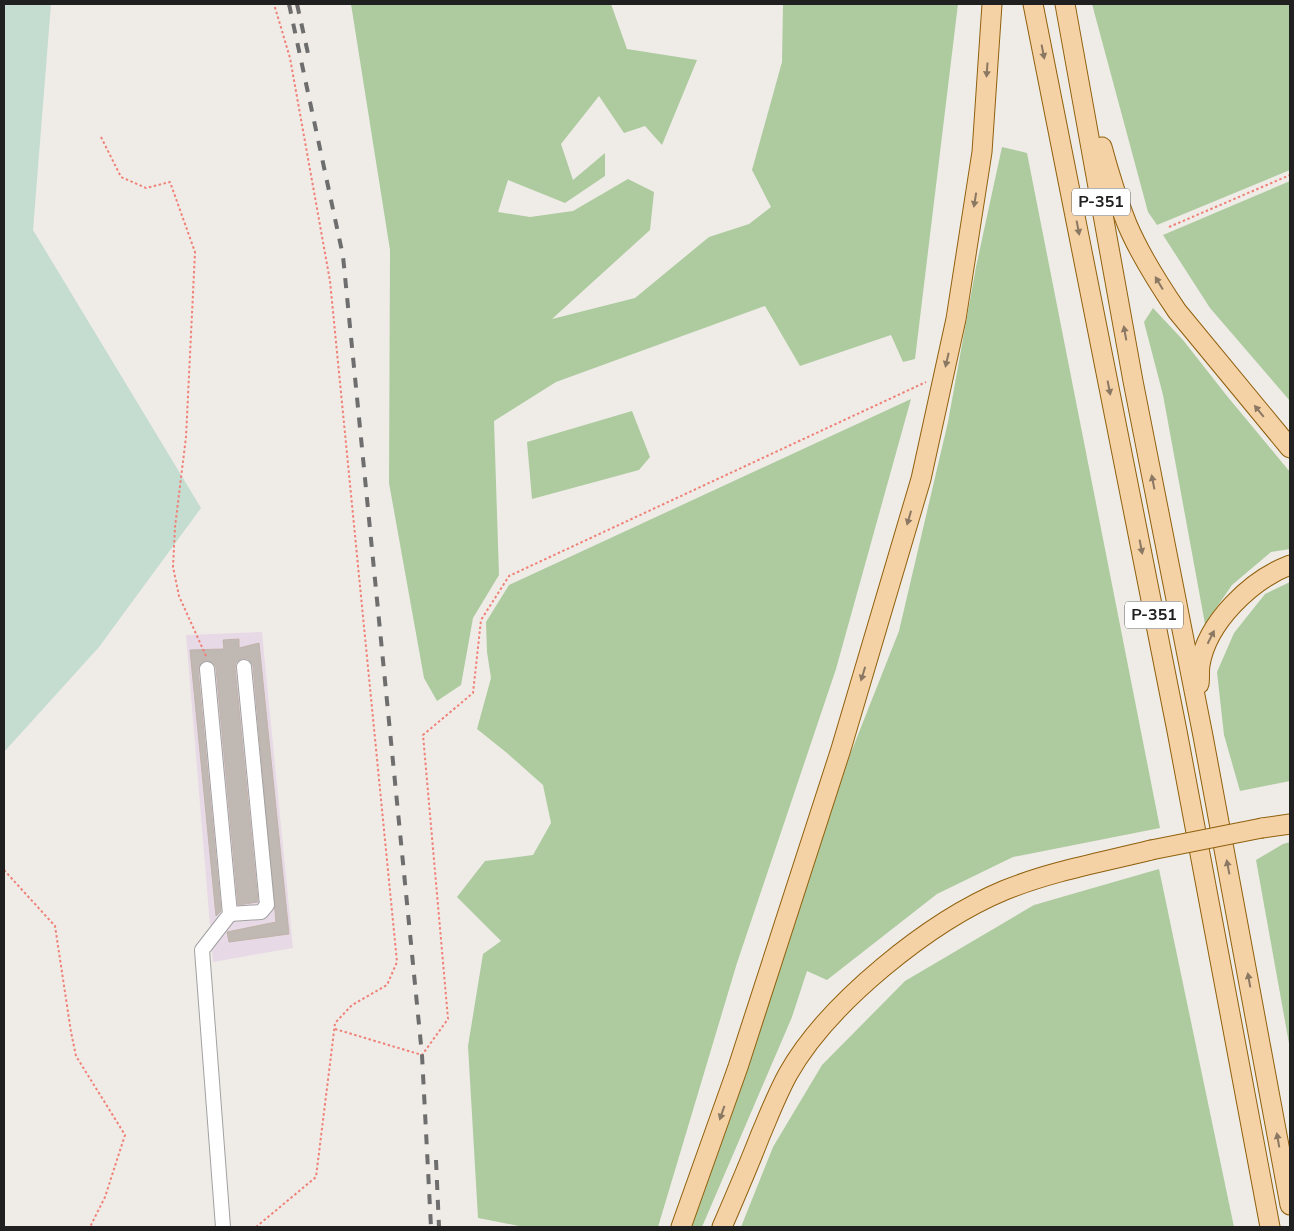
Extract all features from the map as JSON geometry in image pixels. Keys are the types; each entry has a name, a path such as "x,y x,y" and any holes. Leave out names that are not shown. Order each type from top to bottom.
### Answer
{"main road":[{"path":"681,1227 738,1067 841,749 920,479 956,319 982,152 992,4"},
{"name":"Р-351","path":"1033,4 1173,712 1270,1227"},
{"name":"Р-351","path":"1065,4 1133,381 1203,736 1290,1205"},
{"path":"1069,23 1081,56 1110,177 1138,247 1177,311 1290,448"},
{"path":"1203,736 1199,690 1200,665 1211,637 1223,616 1238,598 1264,578 1290,565"},
{"path":"722,1227 788,1074 818,1031 874,976 915,942 975,904 1005,890 1064,871 1152,850 1290,824"}],"lane":[{"path":"230,914 261,912 267,905 244,667"},
{"path":"206,670 230,914 202,950 224,1227"}],"path":[{"path":"256,1227 316,1177 335,1023 352,1006 387,985 397,962 330,281 290,58 274,4"},
{"path":"101,137 121,177 146,188 170,182 195,252 186,437 175,527 173,567 178,596 205,653 206,670"},
{"path":"1170,227 1290,175"},
{"path":"335,1029 422,1055 448,1019 423,735 474,693 481,620 509,576 944,374"},
{"path":"4,870 55,926 76,1056 125,1135 105,1197 90,1227"}],"shaded area":[{"path":"262,632 293,948 213,962 186,635"}],"green space":[{"path":"4,4 51,4 33,230 201,508 99,647 4,752"},
{"path":"351,4 611,4 627,49 697,60 662,145 645,126 624,133 599,96 561,144 573,180 605,153 605,176 565,203 508,180 498,212 530,217 573,211 628,179 654,192 650,230 552,319 635,298 709,237 749,224 771,207 752,170 782,62 783,4 958,4 915,359 903,362 891,335 800,366 765,306 556,382 494,421 499,575 473,618 461,685 437,701 424,678 389,483 390,250"},
{"path":"1092,4 1290,4 1290,170 1157,225 1148,212"},
{"path":"1002,147 1027,153 1160,828 1013,857 937,894 827,980 807,971 792,1017 702,1227 691,1227 850,755 899,631 948,422 976,267"},
{"path":"1290,181 1290,401 1210,308 1163,235"},
{"path":"1153,308 1183,340 1290,472 1290,549 1271,552 1232,585 1205,624 1163,395 1144,322"},
{"path":"911,399 836,669 737,963 658,1227 524,1227 478,1218 468,1046 483,954 501,941 457,897 485,861 533,855 551,823 543,785 477,729 491,678 487,652 486,622 509,585"},
{"path":"632,411 650,457 639,470 532,499 527,442"},
{"path":"1290,582 1290,781 1240,791 1224,735 1217,672 1234,633 1265,594"},
{"path":"1290,842 1290,1049 1256,860 1283,844"},
{"path":"1159,869 1234,1227 741,1227 773,1147 822,1065 905,981 1034,905"}],"building":[{"path":"239,639 239,648 259,643 289,934 229,942 227,932 276,922 253,666 248,659 243,658 236,663 235,668 258,902 238,905 216,668 214,664 207,660 202,662 198,669 221,911 216,916 190,650 224,649 223,640"}],"railway":[{"path":"289,4 343,256 422,1055 431,1227"},
{"path":"297,4 309,58"},
{"path":"436,1160 439,1227"}]}
